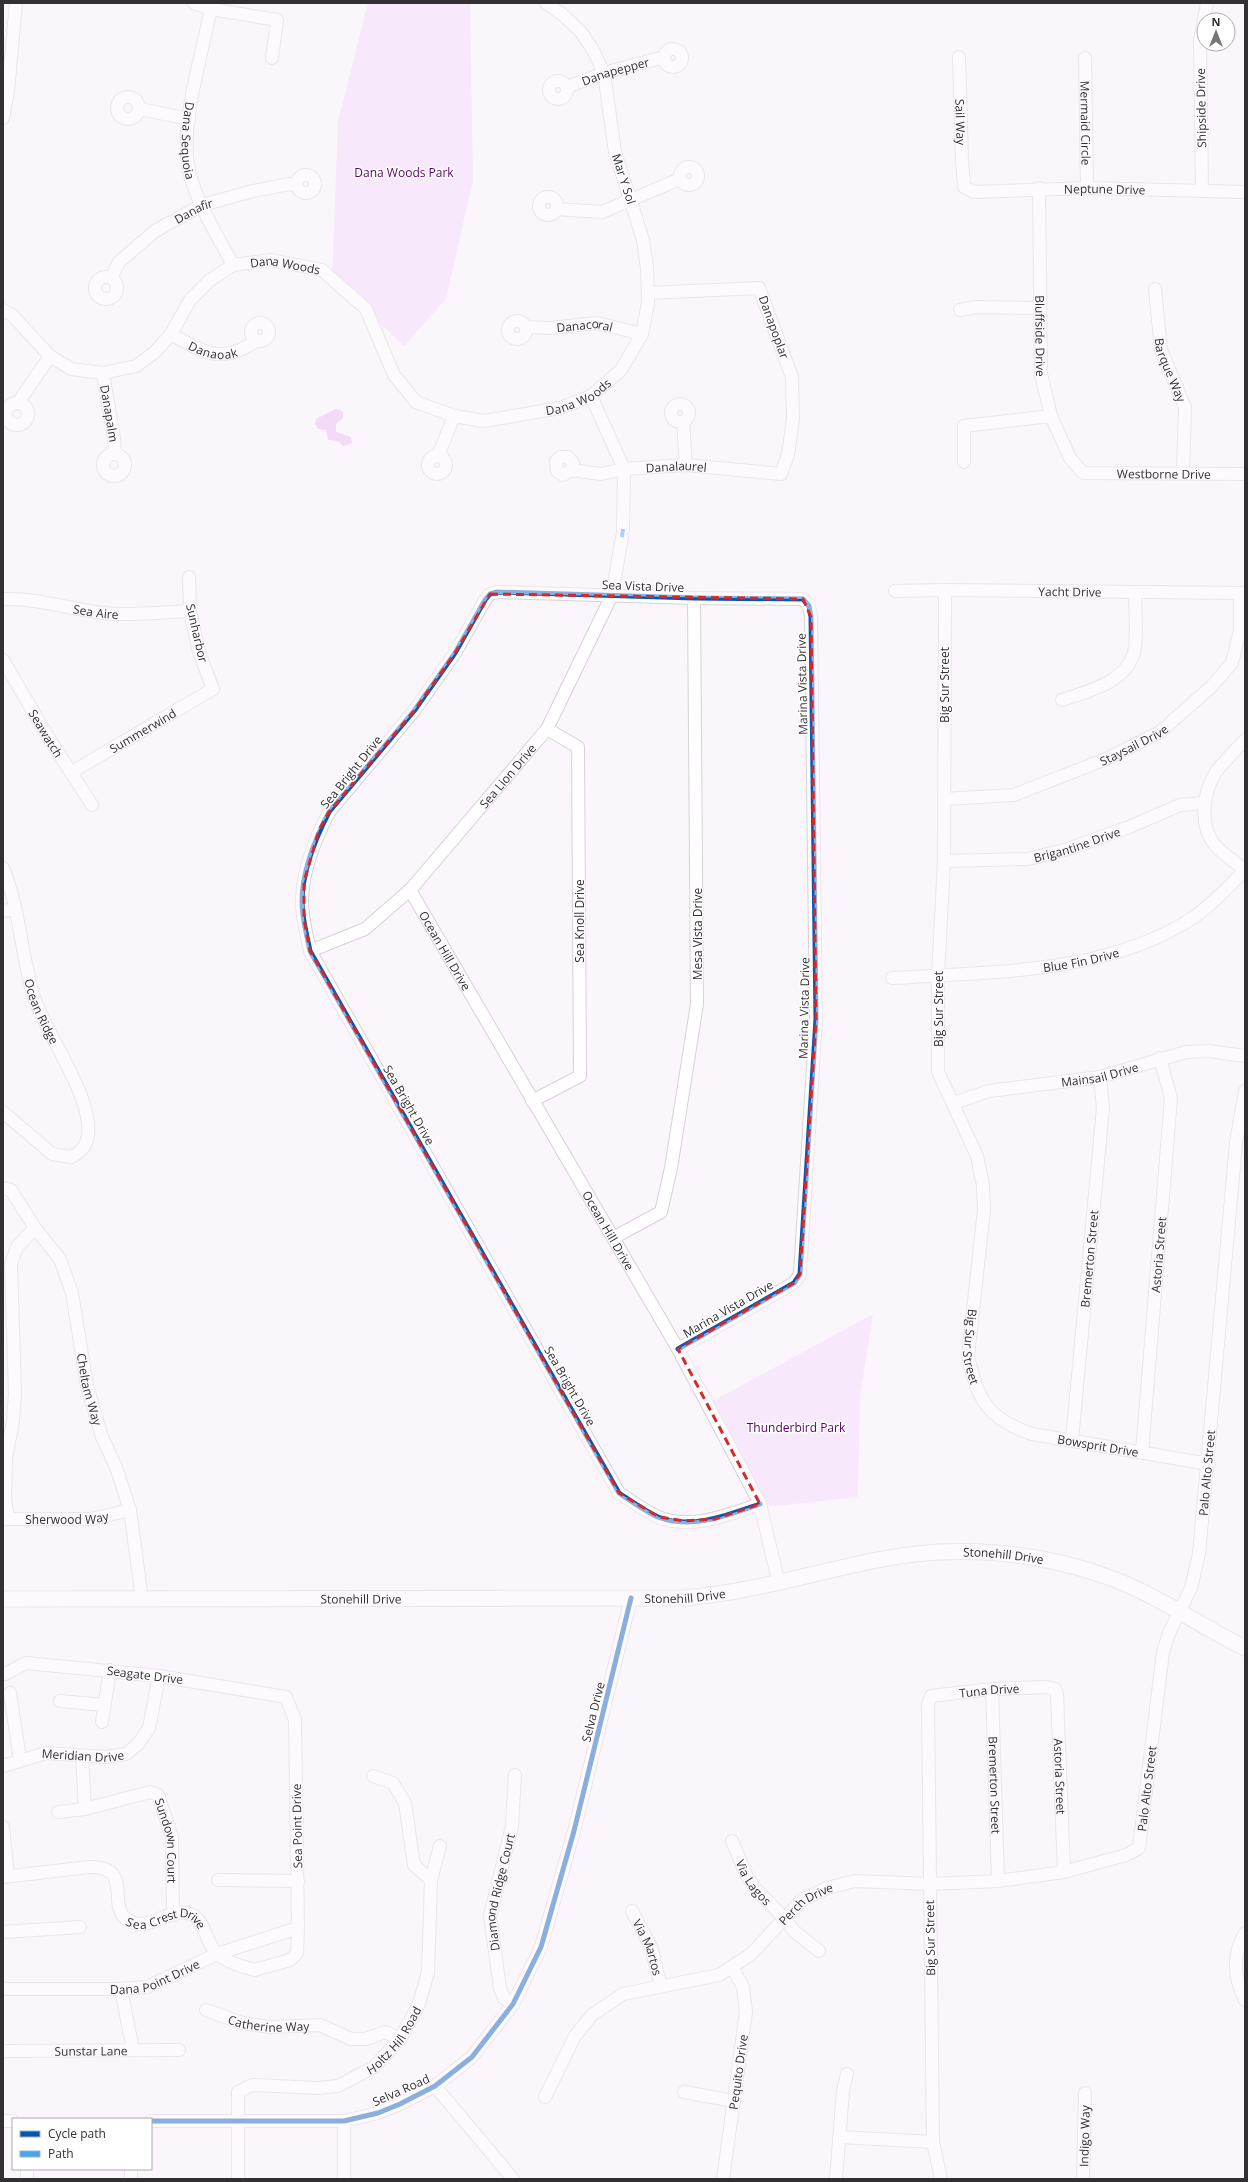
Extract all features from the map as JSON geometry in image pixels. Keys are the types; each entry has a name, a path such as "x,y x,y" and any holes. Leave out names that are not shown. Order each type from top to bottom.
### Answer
{"main road":[{"name":"Stonehill Drive","path":"3,1599 686,1598 723,1595 779,1584 873,1561 914,1554 949,1551 986,1552 1021,1556 1058,1563 1106,1576 1145,1593 1245,1648"}],"street":[{"path":"3,118 8,91 16,3"},
{"path":"194,3 211,9 277,20 272,58"},
{"name":"Mar Y Sol","path":"546,3 563,15 580,32 593,50 604,73 615,152 643,240 648,268 648,293 642,334 621,370"},
{"name":"Shipside Drive","path":"1202,190 1200,41 1207,3"},
{"name":"Dana Sequoia","path":"211,9 189,119 187,144 188,166 194,188 233,265"},
{"name":"Danapepper","path":"567,87 604,73 664,57"},
{"name":"Sail Way","path":"959,57 964,187"},
{"name":"Mermaid Circle","path":"1085,58 1087,188"},
{"path":"140,109 189,119"},
{"path":"556,209 602,212 630,198 680,179"},
{"name":"Danafir","path":"111,278 119,262 155,230 202,205 253,191 289,184 297,186"},
{"name":"Neptune Drive","path":"964,187 974,192 1039,188 1087,188 1245,192"},
{"name":"Bluffside Drive","path":"1039,188 1038,308 1041,374 1051,416 1070,458 1083,473"},
{"name":"Dana Woods","path":"3,310 12,315 50,356 71,369 103,373 136,366 155,352 171,334 190,300 210,280 233,265 271,260 322,270 366,309 394,375 416,402 454,416 484,421 560,408 591,396 621,370"},
{"name":"Danapoplar","path":"648,293 759,288 792,377 793,419 788,455 781,474"},
{"name":"Barque Way","path":"1155,289 1161,350 1185,407 1183,473"},
{"path":"960,310 977,307 1038,308"},
{"name":"Danacoral","path":"526,328 551,328 596,323 642,334"},
{"name":"Danaoak","path":"171,334 203,352 216,354 241,351 256,340"},
{"path":"18,402 50,356"},
{"name":"Danapalm","path":"103,373 114,438 115,454"},
{"name":"Sea Lion Drive","path":"310,951 365,929 410,890 547,729 612,595 623,533 624,469 591,396"},
{"path":"438,456 454,416"},
{"path":"964,462 964,426 1051,416"},
{"path":"683,422 686,465"},
{"name":"Danalaurel","path":"572,470 601,474 624,469 686,465 781,474"},
{"name":"Westborne Drive","path":"1083,473 1245,474"},
{"name":"Sunharbor","path":"189,577 190,611 199,652 213,689"},
{"name":"Yacht Drive","path":"895,591 944,590 1243,593"},
{"name":"Big Sur Street","path":"944,590 944,861 938,975 938,1072 954,1103 977,1156 983,1185 984,1210 968,1356 979,1396 992,1413"},
{"name":"Sea Vista Drive","path":"484,600 490,594 498,592 694,598 803,599"},
{"path":"1062,700 1091,691 1110,682 1123,672 1131,661 1135,648 1135,592"},
{"name":"Staysail Drive","path":"944,799 1014,795 1106,759 1160,732 1211,687 1232,664 1240,630 1243,593"},
{"name":"Sea Aire","path":"3,599 23,598 103,613 135,614 190,611"},
{"name":"Mesa Vista Drive","path":"613,1238 660,1212 671,1168 697,1004 694,598"},
{"name":"Marina Vista Drive","path":"678,1349 794,1283 800,1274 816,1019 811,617 809,606 803,599"},
{"name":"Sea Bright Drive","path":"484,600 455,653 414,711 329,812 319,830 304,882 302,902 310,951 619,1493 659,1517 684,1521 715,1519 760,1504"},
{"name":"Seawatch","path":"3,660 48,737 92,805"},
{"name":"Summerwind","path":"72,772 213,689"},
{"name":"Sea Knoll Drive","path":"532,1101 580,1076 578,747 547,729"},
{"path":"1245,740 1216,773 1204,803 1205,823 1209,836 1215,845 1245,870"},
{"name":"Brigantine Drive","path":"944,861 1028,859 1068,849 1129,827 1180,805 1204,803"},
{"name":"Ocean Ridge","path":"3,868 12,892 9,910 34,997 74,1078 84,1108 88,1137 83,1149 71,1158 52,1154 3,1112"},
{"name":"Blue Fin Drive","path":"892,978 1033,969 1088,959 1128,947 1168,931 1194,917 1218,897 1245,870"},
{"name":"Ocean Hill Drive","path":"410,890 678,1349 760,1504 779,1584"},
{"name":"Mainsail Drive","path":"954,1103 989,1091 1100,1077 1160,1058 1186,1052 1209,1051 1245,1056"},
{"name":"Astoria Street","path":"1142,1452 1171,1098 1160,1058"},
{"name":"Bremerton Street","path":"1072,1440 1103,1108 1100,1077"},
{"name":"Palo Alto Street","path":"1139,1848 1163,1652 1169,1632 1190,1588 1199,1554 1209,1464 1236,1143 1245,1091"},
{"name":"Cheltam Way","path":"7,1189 35,1228 60,1259 72,1293 87,1386 102,1437 116,1467 130,1510 142,1599"},
{"path":"5,1519 6,1458 13,1421 15,1394 11,1264 17,1247 35,1228"},
{"name":"Bowsprit Drive","path":"992,1413 1009,1426 1032,1434 1209,1464"},
{"name":"Sherwood Way","path":"5,1519 91,1519 130,1510"},
{"name":"Selva Drive","path":"574,1831 631,1598"},
{"name":"Seagate Drive","path":"5,1674 26,1663 110,1670 159,1676 286,1697"},
{"path":"102,1722 110,1670"},
{"name":"Meridian Drive","path":"3,1766 46,1753 106,1757 126,1754 138,1744 149,1728 159,1676"},
{"name":"Astoria Street","path":"1047,1687 1055,1689 1057,1694 1064,1872"},
{"name":"Tuna Drive","path":"931,1696 992,1689 1047,1687"},
{"name":"Bremerton Street","path":"992,1689 998,1881"},
{"path":"10,1693 20,1760"},
{"name":"Big Sur Street","path":"931,1696 928,1704 933,2142 941,2179"},
{"name":"Sea Point Drive","path":"286,1697 295,1720 298,1880 298,1928 296,1956"},
{"path":"60,1701 104,1705"},
{"path":"58,1812 85,1810 82,1756"},
{"name":"Diamond Ridge Court","path":"513,2004 504,1998 500,1988 490,1916 512,1826 515,1774"},
{"path":"373,1776 393,1783 405,1803 414,1865 431,1880"},
{"name":"Sundown Court","path":"85,1810 146,1793 154,1792 158,1795 172,1837 173,1915"},
{"path":"3,1827 5,1876"},
{"name":"Selva Road","path":"152,2121 344,2121 378,2113 435,2086 472,2057 513,2004 541,1947 574,1831"},
{"name":"Via Lagos","path":"732,1841 746,1874 755,1888 784,1918 794,1931 819,1951"},
{"name":"Holtz Hill Road","path":"238,2122 238,2092 252,2085 317,2088 338,2086 374,2067 400,2039 419,2004 428,1972 431,1880 440,1846"},
{"name":"Perch Drive","path":"545,2097 575,2036 592,2015 624,1994 719,1975 750,1955 802,1900 827,1888 855,1881 930,1884 998,1881 1064,1872 1126,1855 1139,1848"},
{"name":"Sea Crest Drive","path":"5,1876 89,1867 98,1868 109,1872 115,1878 120,1911 127,1920 144,1925 173,1915 185,1913 194,1916 198,1920 217,1954 257,1970 296,1956"},
{"path":"218,1880 298,1880"},
{"name":"Via Martos","path":"632,1911 651,1947 660,1986"},
{"path":"3,1932 80,1927"},
{"name":"Dana Point Drive","path":"3,1989 121,1989 147,1987 217,1954 298,1928"},
{"path":"1245,1933 1240,1943 1235,1963 1238,1984 1245,2000"},
{"name":"Pequito Drive","path":"723,2179 746,2012 743,1987 732,1967"},
{"path":"121,1989 134,2050"},
{"name":"Catherine Way","path":"206,2010 242,2023 270,2027 320,2026 351,2039 366,2039 385,2032 400,2039"},
{"name":"Sunstar Lane","path":"3,2051 179,2050"},
{"path":"836,2179 843,2091 847,2074"},
{"path":"435,2086 513,2179"},
{"path":"684,2092 734,2101"},
{"name":"Indigo Way","path":"1083,2179 1085,2093"},
{"path":"344,2121 344,2179"},
{"path":"238,2122 238,2179"},
{"path":"840,2137 933,2142"}],"highlighted area":[{"path":"490,594 803,599 811,617 816,1019 800,1274 794,1283 678,1349 760,1504 715,1519 684,1521 659,1517 619,1493 310,951 304,919 304,882 319,830 329,812 414,711 455,653"}],"green space":[{"name":"Dana Woods Park","path":"368,3 470,3 473,180 446,299 404,346 332,279 338,121"},
{"name":"Thunderbird Park","path":"873,1314 860,1397 858,1497 766,1507 711,1402"}],"shaded area":[{"path":"335,409 343,412 343,418 336,424 336,432 351,437 352,443 343,446 338,441 328,440 326,430 318,429 315,424 316,419"}],"marked path":[{"path":"622,537 623,529"}],"cycle path":[{"path":"678,1349 794,1283 800,1274 816,1019 811,617 809,606 803,599 694,598 497,592 490,594 485,600 455,653 414,711 329,812 310,856 304,879 302,902 303,915 310,951 619,1493 643,1509 658,1517 671,1521 697,1522 710,1520 760,1504"},
{"path":"152,2121 344,2121 378,2113 400,2104 435,2086 472,2057 513,2004 541,1947 574,1831 631,1598"}]}
